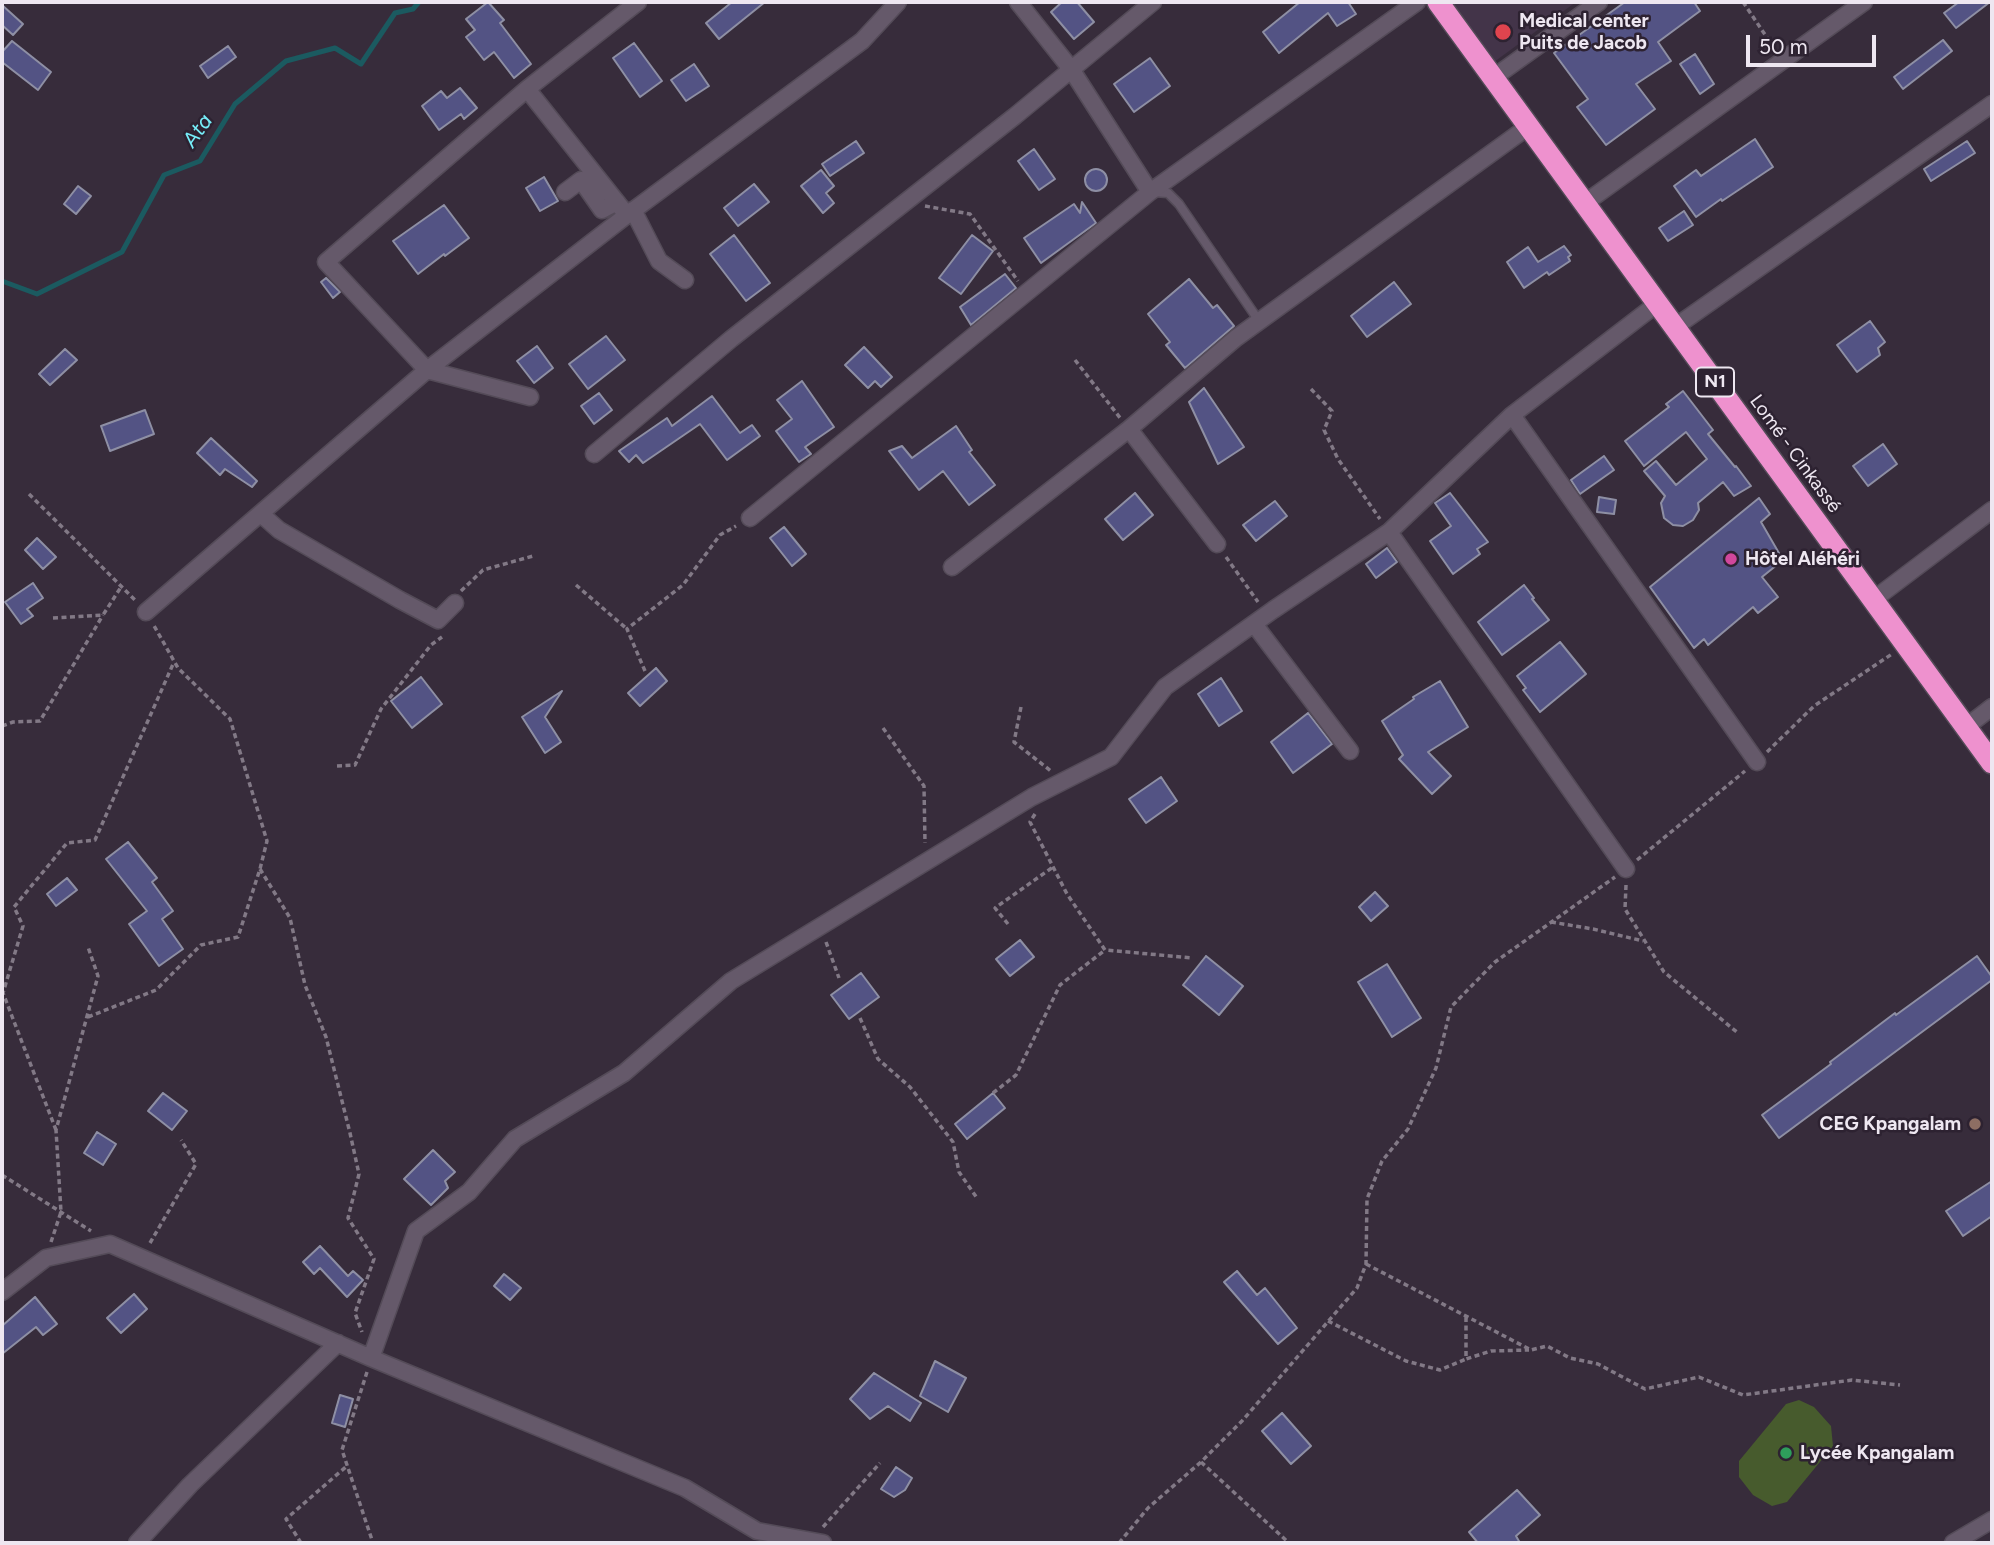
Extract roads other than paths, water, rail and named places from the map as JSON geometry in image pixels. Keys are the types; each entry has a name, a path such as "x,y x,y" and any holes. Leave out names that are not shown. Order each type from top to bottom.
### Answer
{"highway":[{"name":"Lomé - Cinkassé","path":"1438,2 1992,762"}],"street":[{"path":"530,397 426,370 326,262 527,89 638,2"},
{"path":"146,612 426,370 625,209 862,41 898,2"},
{"path":"1018,2 1071,69 1150,192"},
{"path":"594,454 731,339 1015,116 1153,2"},
{"path":"750,518 1150,192 1417,2"},
{"path":"1493,78 1599,2"},
{"path":"1585,203 1864,2"},
{"path":"527,89 625,209 659,261 685,280"},
{"path":"1675,327 1992,104"},
{"path":"952,567 1129,429 1236,338 1529,126"},
{"path":"565,192 581,180 603,210 625,209"},
{"path":"371,1358 416,1231 469,1192 515,1139 624,1073 731,981 1032,797 1111,757 1165,687 1389,532 1512,415 1658,303"},
{"path":"1512,415 1757,762"},
{"path":"1129,429 1217,544"},
{"path":"1873,600 1992,510"},
{"path":"261,514 279,530 438,620 455,603"},
{"path":"1389,532 1626,869"},
{"path":"1261,619 1350,751"},
{"path":"1966,727 1992,706"},
{"path":"2,1292 46,1258 110,1244 371,1358 685,1488 757,1531 817,1542"},
{"path":"137,1543 190,1485 338,1343"},
{"path":"1953,1543 1992,1520"}],"lane":[{"path":"1150,192 1168,193 1179,204 1259,321"}],"waterway":[{"name":"Ata","path":"2,281 37,294 122,252 164,175 200,161 235,104 286,61 335,48 361,64 395,13 413,9 419,2"}],"place":[{"name":"Medical center Puits de Jacob","path":"1503,32"},
{"name":"Hôtel Aléhéri","path":"1731,559"},
{"name":"CEG Kpangalam","path":"1975,1124"},
{"name":"Lycée Kpangalam","path":"1786,1453"}]}
